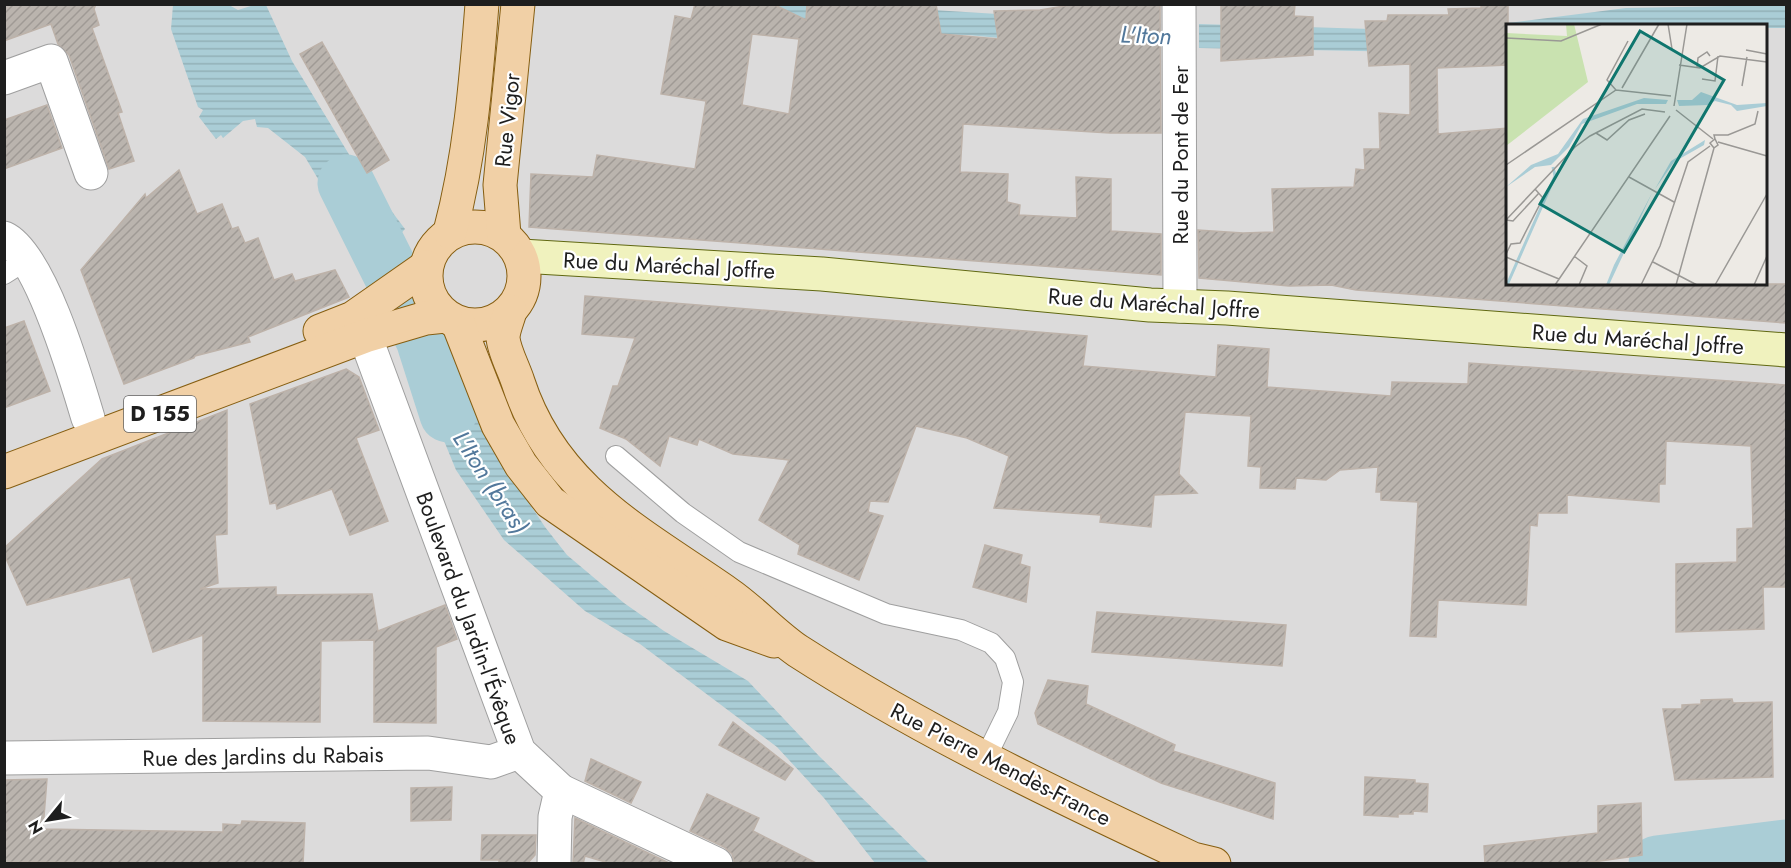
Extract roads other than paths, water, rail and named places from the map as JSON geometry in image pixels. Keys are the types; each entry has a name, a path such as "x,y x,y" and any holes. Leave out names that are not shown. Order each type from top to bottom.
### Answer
{"main road":[{"name":"Rue Vigor","path":"450,232 464,179 472,127 482,4"},
{"name":"Rue Vigor","path":"512,245 500,185 518,4"},
{"path":"478,226 512,245 525,275 522,294 510,311 486,325 472,326 443,319 426,285 417,274 434,247 450,232 478,226"},
{"name":"Rue du Maréchal Joffre","path":"512,245 1180,306 1786,350"},
{"name":"D 155","path":"4,472 367,328 417,274"},
{"name":"Rue Pierre Mendès-France","path":"510,311 503,338 521,392 539,428 562,465 598,504 729,594 795,649 909,719 985,759 1183,854 1214,864"},
{"name":"D 155","path":"4,448 88,418 367,328 443,319"},
{"name":"Rue Pierre Mendès-France","path":"443,319 521,465 550,502 727,624 795,649"}],"street":[{"name":"Rue du Pont de Fer","path":"1180,26 1180,306"},
{"path":"4,78 51,61 91,173"},
{"path":"12,258 40,281 88,418"},
{"name":"Boulevard du Jardin-l'Évêque","path":"367,328 519,752 561,791 716,864"},
{"name":"Rue des Jardins du Rabais","path":"4,758 428,753 491,762 519,752"},
{"path":"554,864 555,817 561,791"}],"lane":[{"path":"616,456 683,513 739,552 886,614 961,630 991,643 1005,658 1013,682 1008,712 985,759"}],"water":[{"path":"173,5 229,5 238,10 254,5 266,5 292,61 350,156 405,229 368,270 356,259 342,209 324,189 305,157 268,128 257,127 255,119 243,121 223,138 221,135 216,139 199,117 203,110 198,107 171,29"},
{"name":"L'Iton","path":"771,5 852,5 1161,24 1161,48 1093,47 968,35 829,32"},
{"path":"1786,5 1786,28 1767,28 1767,24 1506,24 1506,27 1410,52 1199,48 1199,24 1405,30 1492,25 1626,8"},
{"path":"445,339 456,360 468,396 498,456 545,527 567,555 624,603 664,631 748,681 819,756 929,863 875,863 824,798 777,747 640,644 585,611 504,540 456,470 403,341"}],"waterway":[{"name":"L'Iton (bras)","path":"346,183 424,339 448,414"},
{"name":"L'Iton (bras)","path":"1657,864 1786,848"}]}
